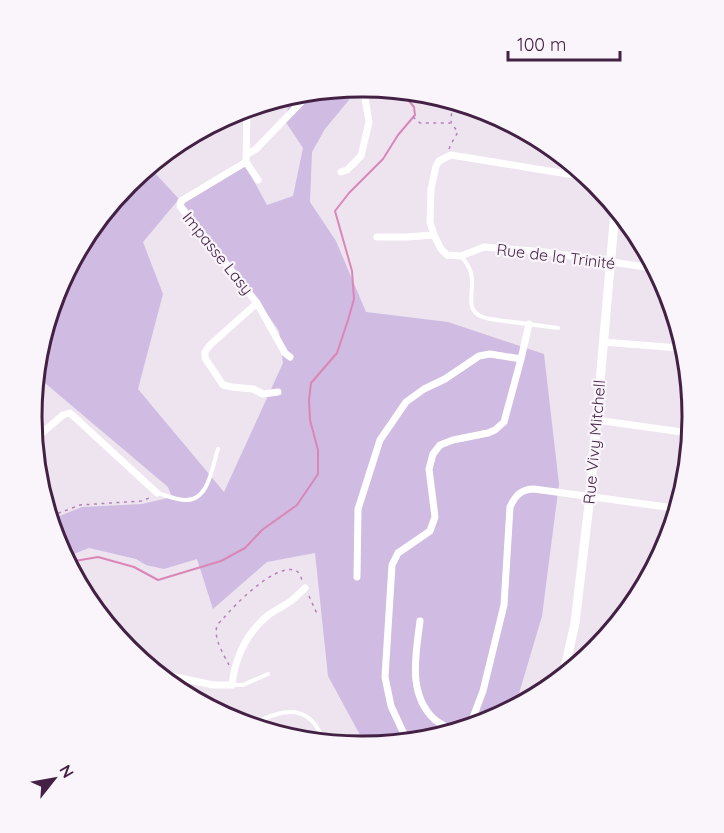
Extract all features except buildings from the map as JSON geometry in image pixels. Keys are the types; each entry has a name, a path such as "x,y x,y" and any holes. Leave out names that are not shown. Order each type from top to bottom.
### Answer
{"street":[{"path":"341,172 347,170 361,156 369,122 365,96"},
{"path":"246,158 300,103"},
{"path":"247,118 246,158 258,180"},
{"path":"461,256 447,255 441,249 430,222 431,189 439,161 451,155 571,175"},
{"name":"Impasse Lasy","path":"246,158 182,201 180,206 257,303 210,345 204,355 225,386 253,389 263,394 278,392"},
{"name":"Rue Vivy Mitchell","path":"566,663 575,623 590,496 614,220"},
{"path":"377,237 434,235"},
{"name":"Rue de la Trinité","path":"461,256 484,247 545,252 645,267"},
{"path":"257,303 285,353 290,357"},
{"path":"404,734 391,706 385,676 392,566 398,553 430,531 435,517 429,469 433,454 440,445 488,433 504,422 529,324"},
{"path":"603,342 674,348"},
{"path":"357,577 358,508 380,440 406,402 479,356 490,354 520,358"},
{"path":"43,432 63,415 70,413 157,493"},
{"path":"596,420 681,433"},
{"path":"473,716 483,691 504,605 510,507 514,498 522,491 529,489 669,507"},
{"path":"177,678 213,686 232,685 237,659 245,642 256,627 268,615 291,601 305,588"},
{"path":"420,621 414,670 417,690 426,708 445,726"}],"lane":[{"path":"461,256 471,273 471,306 474,313 480,317 558,328"},
{"path":"157,493 184,500 199,496 206,489 218,449"},
{"path":"232,685 243,685 268,674"},
{"path":"260,720 279,713 297,712 307,716 320,734"}],"path":[{"path":"451,155 448,151 458,132 451,123 452,109"},
{"path":"413,117 420,123 451,123"},
{"path":"57,514 80,505 147,500 157,493"},
{"path":"233,674 217,638 217,626 229,611 261,582 283,571 294,570 300,574 318,616"}],"shaded area":[{"path":"348,97 349,100 325,129 312,152 310,202 336,241 366,312 448,322 544,354 559,484 542,616 518,696 465,720 445,726 404,734 361,736 328,676 315,553 267,562 213,609 197,559 164,569 146,565 136,559 89,548 73,554 58,516 82,507 142,504 172,497 168,487 44,382 48,354 59,314 85,256 121,206 155,173 179,199 143,242 163,294 138,389 224,492 283,363 279,331 242,278 184,205 186,201 245,165 267,205 293,196 303,148 285,121 288,108 285,106"}],"waterway":[{"path":"77,561 98,557 134,567 158,580 221,561 245,548 262,530 297,505 318,474 318,450 310,420 311,383 337,353 354,299 352,271 335,211 349,193 383,159 398,135 415,115 414,107 408,100"}]}
